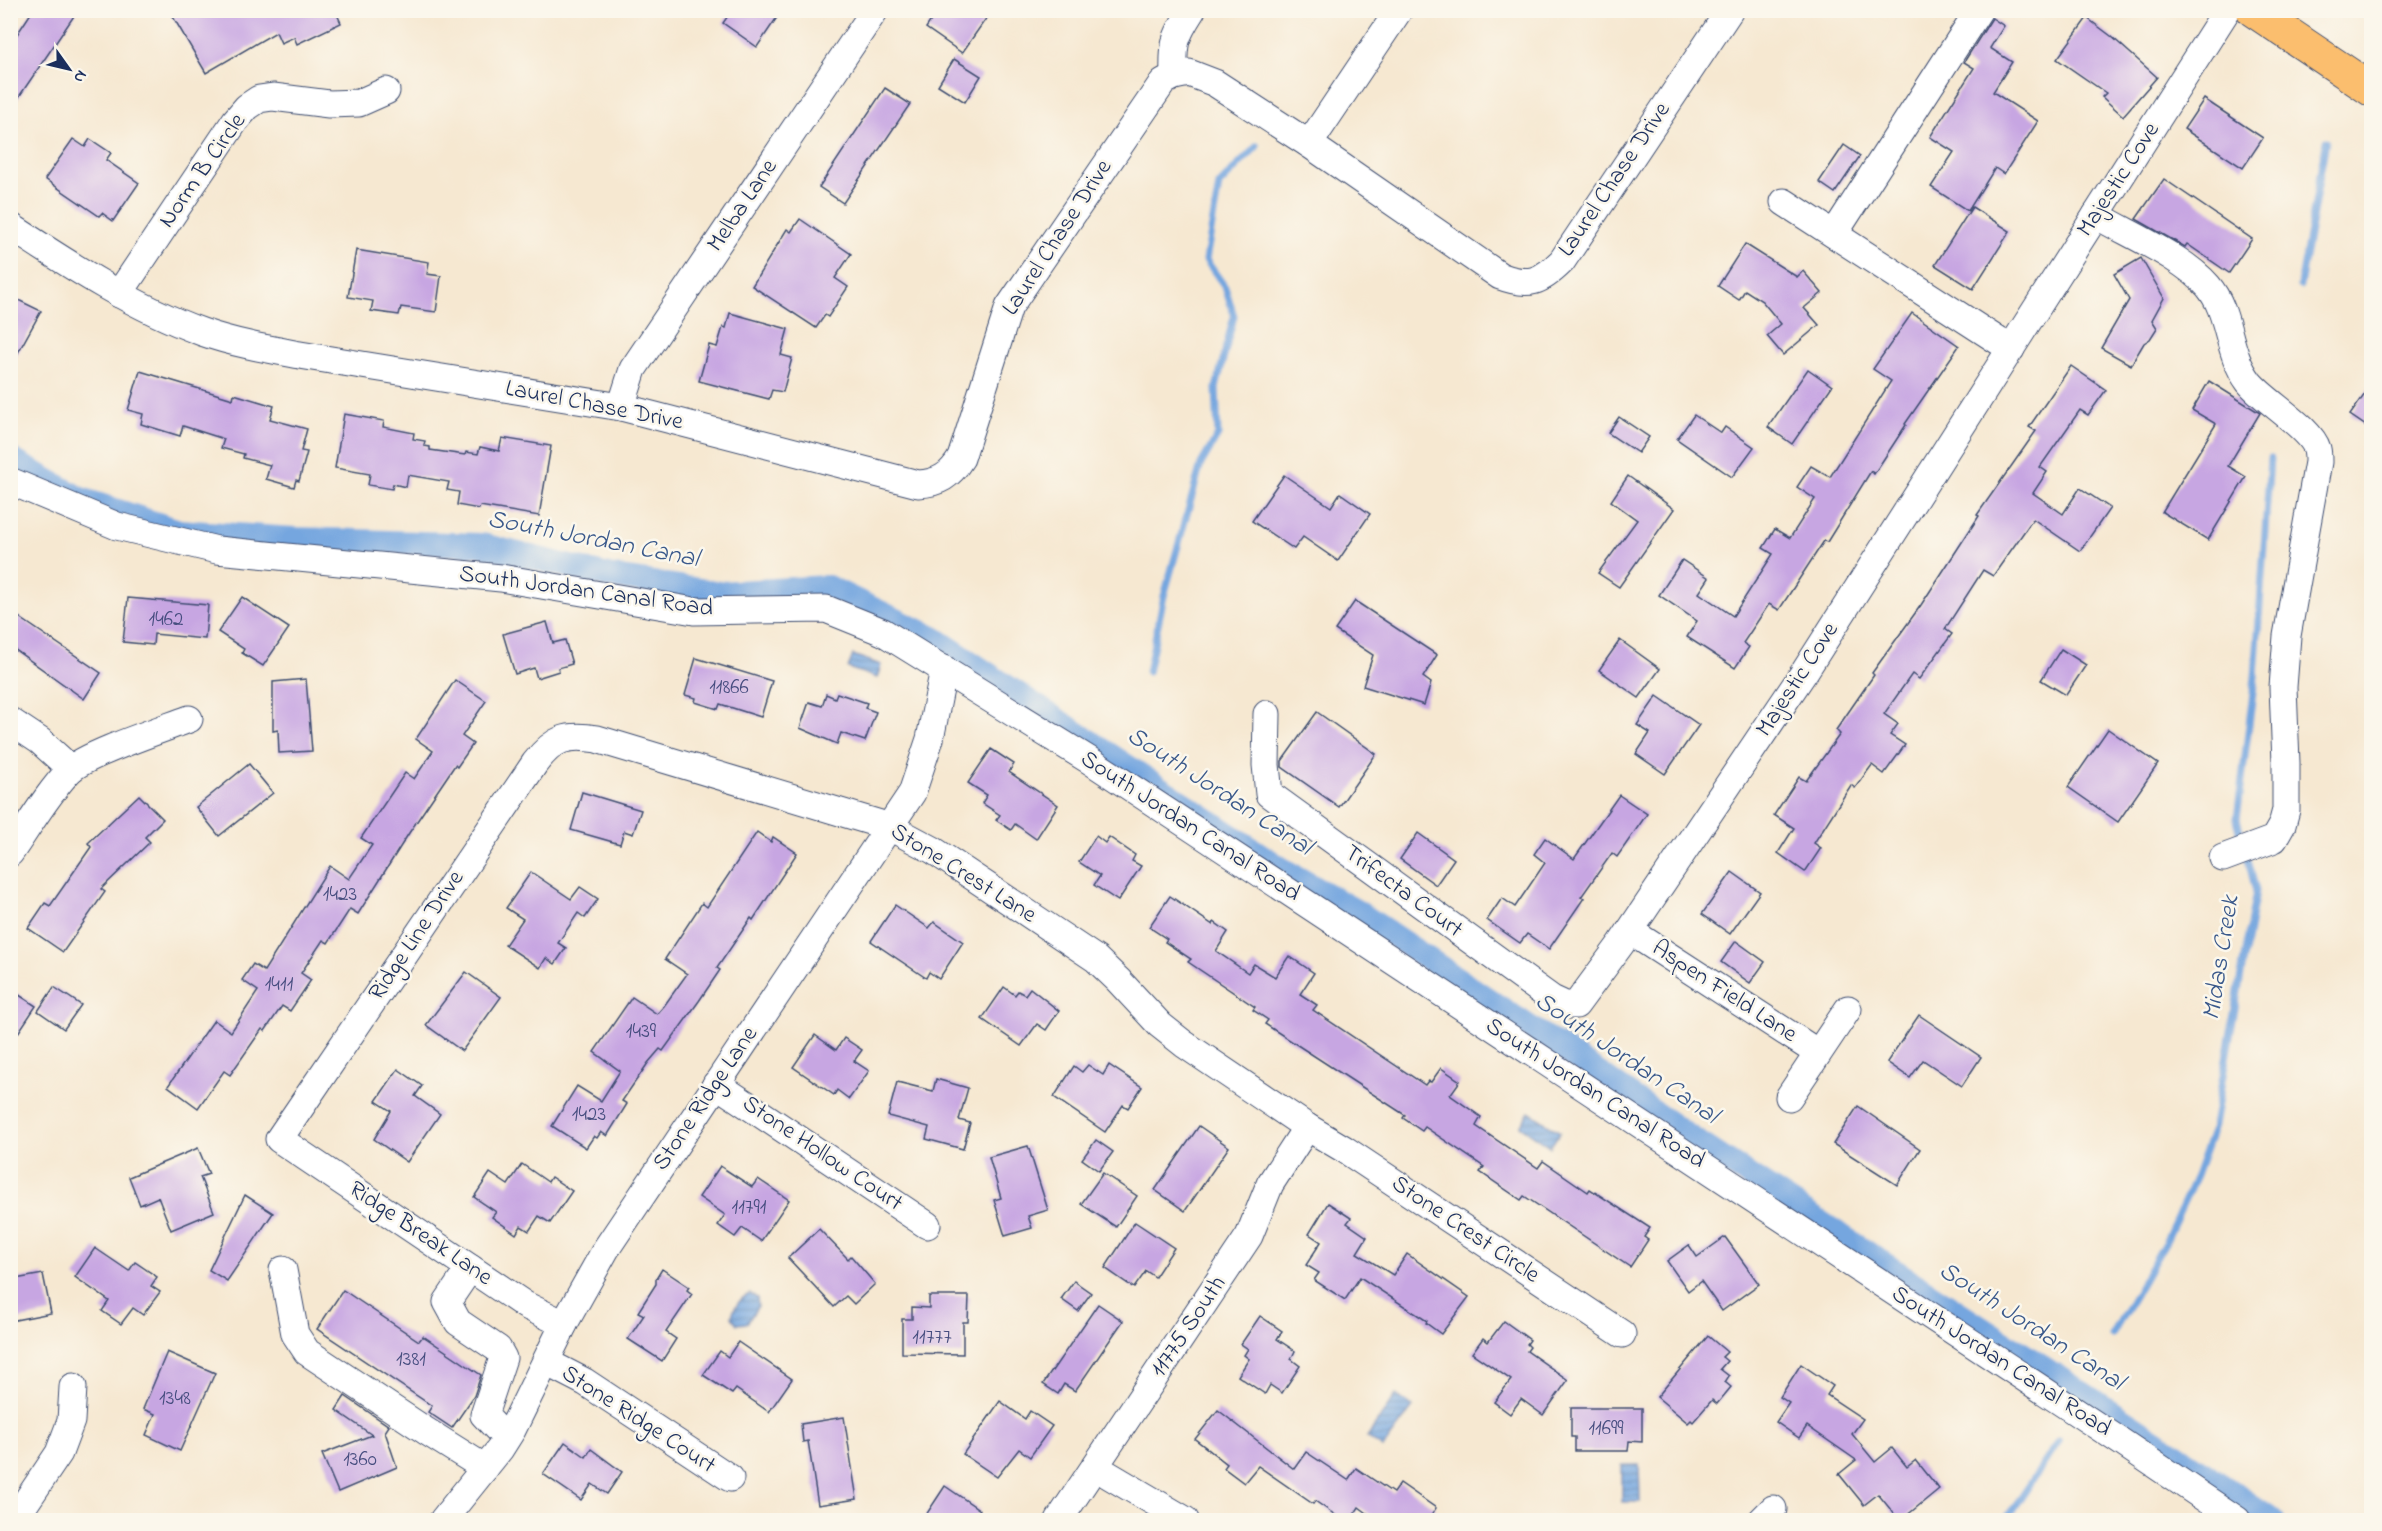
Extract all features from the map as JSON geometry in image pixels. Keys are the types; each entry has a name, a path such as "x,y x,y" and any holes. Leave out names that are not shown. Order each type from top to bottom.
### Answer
{"main road":[{"path":"2253,10 2372,90"}],"street":[{"name":"Melba Lane","path":"621,407 633,369 875,10"},
{"path":"1174,76 1173,48 1176,34 1192,10"},
{"path":"1309,144 1399,10"},
{"name":"Laurel Chase Drive","path":"10,226 119,294 203,332 250,345 621,407 918,484 932,483 944,478 961,458 1009,308 1154,92 1163,82 1174,76 1189,73 1203,77 1309,144 1500,276 1515,282 1531,283 1549,274 1562,261 1730,10"},
{"path":"1834,234 1979,10"},
{"name":"Majestic Cove","path":"1576,1005 1630,930 1805,671 2227,10"},
{"name":"Norm B Circle","path":"119,294 235,121 247,107 259,99 273,97 329,104 359,103 386,91"},
{"path":"1784,202 2011,349"},
{"path":"2096,215 2187,268 2208,286 2217,300 2231,346 2243,374 2264,397 2302,429 2317,448 2318,462 2287,636 2283,687 2286,810 2282,825 2274,839 2223,858"},
{"name":"South Jordan Canal Road","path":"10,481 117,526 217,550 501,578 694,611 826,609 883,632 1119,780 2117,1439 2237,1521"},
{"name":"Stone Ridge Lane","path":"443,1521 506,1438 564,1324 606,1249 912,793 930,739 944,669"},
{"name":"Trifecta Court","path":"1267,714 1266,765 1269,794 1552,999 1565,1005 1576,1005"},
{"path":"10,854 46,800 71,769 97,755 189,719"},
{"path":"10,721 40,741 71,769"},
{"name":"Stone Crest Lane","path":"561,739 579,736 597,739 890,827 933,850 1096,960 1160,1025 1184,1044 1307,1127"},
{"name":"Ridge Line Drive","path":"279,1139 535,763 546,748 561,739"},
{"name":"Aspen Field Lane","path":"1630,930 1818,1053"},
{"name":"Aspen Field Lane","path":"1789,1097 1848,1009"},
{"name":"Stone Hollow Court","path":"717,1084 927,1225"},
{"name":"Stone Crest Circle","path":"1307,1127 1344,1149 1622,1334"},
{"name":"11775 South","path":"1059,1521 1249,1236 1270,1184 1307,1127"},
{"name":"Ridge Break Lane","path":"279,1139 525,1305 564,1324"},
{"path":"470,1268 447,1302 458,1322 498,1349 503,1358 484,1415 506,1438"},
{"path":"283,1270 294,1335 307,1352 485,1468"},
{"name":"Stone Ridge Court","path":"546,1362 585,1382 730,1478"},
{"path":"14,1521 59,1453 71,1421 73,1387"},
{"path":"1095,1467 1185,1521"}],"water":[{"path":"853,655 881,665 877,678 848,668"},
{"path":"1529,1112 1560,1132 1550,1147 1520,1126"},
{"path":"750,1294 757,1298 758,1306 747,1323 737,1324 732,1317 734,1310 741,1300"},
{"path":"1396,1395 1413,1407 1383,1448 1367,1437"},
{"path":"1622,1465 1639,1465 1640,1502 1622,1502"}],"building":[{"path":"33,10 78,10 10,110 10,45"},
{"path":"169,10 335,10 341,23 297,44 294,37 281,43 276,32 206,73"},
{"path":"732,10 782,10 757,47 723,23"},
{"path":"938,10 992,10 962,53 926,28"},
{"path":"1992,18 2004,26 1990,48 2012,62 1993,92 2038,121 2004,174 1995,168 1968,211 1931,187 1954,152 1930,137 1974,68 1964,62"},
{"path":"2087,18 2157,77 2123,116 2102,97 2106,93 2057,59"},
{"path":"954,59 981,76 965,102 938,85"},
{"path":"885,88 910,104 843,203 819,187"},
{"path":"2204,99 2263,138 2243,168 2184,129"},
{"path":"73,139 85,147 90,139 111,153 106,160 139,183 113,221 102,213 99,216 45,179"},
{"path":"1844,145 1860,156 1835,193 1819,182"},
{"path":"2164,179 2252,239 2229,273 2187,244 2185,247 2136,219"},
{"path":"1972,207 2010,231 1973,289 1935,265"},
{"path":"800,219 851,254 835,278 848,287 828,317 825,315 816,328 752,286 787,229 791,232"},
{"path":"1745,244 1797,277 1803,271 1822,293 1804,308 1819,325 1783,355 1767,336 1781,324 1762,301 1745,290 1739,300 1718,286"},
{"path":"356,250 429,262 427,274 441,276 436,312 401,307 399,315 371,311 373,301 348,297"},
{"path":"2141,258 2164,298 2152,320 2157,328 2150,339 2144,343 2131,365 2101,348 2129,300 2114,274"},
{"path":"10,296 41,311 10,367"},
{"path":"730,313 788,329 781,355 792,358 783,392 772,390 769,399 699,381 709,345 717,347"},
{"path":"1912,313 1959,346 1905,424 1874,474 1871,471 1827,542 1824,541 1779,610 1769,604 1743,643 1749,647 1735,668 1687,637 1697,621 1659,595 1682,560 1709,578 1699,593 1733,616 1773,554 1763,548 1775,529 1790,538 1815,499 1797,487 1811,466 1830,477 1891,381 1873,369"},
{"path":"2071,366 2106,390 2088,415 2080,410 2040,467 2047,472 2033,493 2063,514 2080,488 2110,508 2080,551 2033,519 1993,576 1983,570 1945,629 1952,634 1919,679 1912,674 1884,714 1898,724 1890,735 1905,745 1884,774 1872,765 1855,788 1851,785 1814,843 1821,848 1805,872 1778,853 1794,828 1774,815 1799,777 1806,781 1840,734 1836,730 1874,675 1872,673 1921,605 1979,516 1977,515 2036,431 2029,427"},
{"path":"1808,369 1832,386 1792,444 1768,427"},
{"path":"140,371 233,399 234,394 274,406 270,419 307,429 301,451 307,452 299,481 296,480 294,487 266,479 270,465 243,458 244,454 221,448 224,439 183,426 180,436 141,424 143,414 128,410"},
{"path":"2209,381 2260,413 2228,466 2246,477 2208,540 2162,512 2216,424 2192,410"},
{"path":"2372,384 2372,430 2350,415"},
{"path":"344,414 384,421 383,427 414,433 413,439 425,441 424,446 430,447 430,450 465,455 466,452 478,454 480,447 499,451 502,438 551,446 539,516 480,506 479,509 457,505 459,492 447,490 449,482 408,475 406,487 393,484 392,489 368,485 370,474 335,468"},
{"path":"1694,415 1721,433 1725,427 1754,447 1732,477 1677,439"},
{"path":"1619,417 1649,437 1638,453 1608,433"},
{"path":"1284,475 1331,507 1340,493 1370,514 1338,561 1303,537 1294,549 1252,521"},
{"path":"1628,476 1674,509 1619,587 1598,573 1637,520 1611,501"},
{"path":"242,597 289,628 263,666 242,653 244,649 218,632"},
{"path":"128,598 208,605 205,639 154,634 153,645 123,642"},
{"path":"1355,601 1437,655 1423,677 1431,683 1424,705 1363,686 1373,655 1335,630"},
{"path":"10,611 101,673 84,699 10,646"},
{"path":"547,622 553,643 565,640 572,664 537,678 534,668 515,674 503,634"},
{"path":"1620,640 1660,669 1639,698 1599,670"},
{"path":"2061,649 2086,665 2066,695 2041,680"},
{"path":"696,658 772,681 761,717 720,704 718,709 695,702 696,698 685,695"},
{"path":"306,679 312,751 279,753 278,730 273,731 273,682"},
{"path":"455,680 486,701 462,736 473,744 457,767 455,765 409,833 358,914 350,909 328,943 323,940 301,973 311,980 290,1011 282,1006 265,1031 262,1029 230,1075 224,1071 198,1108 168,1086 214,1020 231,1032 258,991 242,980 253,964 264,971 330,866 349,879 372,845 361,838 405,773 414,779 433,751 416,739"},
{"path":"837,693 867,703 865,708 876,712 865,741 841,733 837,744 800,728 809,702 822,706 826,694 835,698"},
{"path":"1657,696 1699,725 1665,774 1636,754 1650,733 1637,725"},
{"path":"1317,712 1376,754 1339,807 1282,767 1282,761"},
{"path":"2108,729 2158,764 2118,822 2068,787"},
{"path":"991,749 1014,764 1009,772 1058,805 1036,839 1015,824 1011,830 996,820 1000,815 982,803 987,795 968,783"},
{"path":"249,764 273,793 219,836 196,807"},
{"path":"582,792 641,810 633,834 624,831 620,844 571,830"},
{"path":"139,795 163,819 145,837 150,842 101,889 105,892 63,952 28,928 45,903 50,906 91,847 88,843"},
{"path":"1619,795 1647,814 1617,857 1612,853 1549,949 1527,934 1520,943 1487,920 1502,898 1515,907 1545,863 1534,854 1545,838 1574,859"},
{"path":"757,832 771,842 773,837 797,853 753,920 751,918 717,968 720,970 699,1001 663,1051 660,1049 648,1063 622,1101 627,1104 607,1136 601,1132 597,1138 594,1136 586,1148 552,1126 577,1086 601,1101 620,1071 594,1052 632,997 657,1014 664,1006 687,974 665,959 702,903 707,907"},
{"path":"1418,833 1454,859 1436,885 1400,859"},
{"path":"1096,836 1105,843 1109,837 1135,855 1132,861 1141,866 1118,901 1094,885 1100,876 1079,862"},
{"path":"531,872 571,899 580,887 598,899 585,918 578,913 558,943 566,948 555,964 546,958 540,968 505,945 523,919 506,908"},
{"path":"1732,872 1760,892 1730,934 1702,914"},
{"path":"1170,896 1213,925 1214,922 1228,932 1216,951 1248,973 1254,964 1275,977 1289,956 1314,973 1300,994 1317,1005 1313,1010 1425,1085 1428,1081 1431,1082 1441,1068 1460,1081 1450,1095 1481,1117 1476,1126 1538,1168 1543,1161 1588,1192 1590,1189 1650,1228 1644,1237 1648,1240 1630,1267 1524,1196 1521,1200 1480,1172 1484,1167 1425,1127 1422,1131 1403,1118 1405,1115 1265,1024 1268,1020 1253,1010 1255,1007 1188,962 1191,959 1165,942 1167,939 1149,927"},
{"path":"895,905 929,928 934,922 963,942 939,979 929,972 926,978 871,941"},
{"path":"1736,941 1765,962 1750,983 1721,962"},
{"path":"466,972 501,997 462,1051 426,1025"},
{"path":"54,987 81,1005 64,1029 38,1011"},
{"path":"1004,987 1015,995 1018,991 1025,995 1030,988 1059,1011 1046,1030 1037,1024 1021,1046 982,1019"},
{"path":"10,989 36,1006 10,1045"},
{"path":"1919,1015 1981,1057 1962,1086 1923,1060 1910,1078 1887,1062"},
{"path":"815,1035 836,1050 844,1038 862,1050 854,1061 869,1071 849,1099 837,1090 834,1095 793,1067"},
{"path":"1088,1065 1103,1075 1109,1065 1142,1087 1128,1108 1123,1105 1105,1132 1054,1097 1074,1066 1082,1072"},
{"path":"398,1069 422,1086 415,1096 440,1114 407,1162 374,1139 391,1111 376,1101"},
{"path":"936,1079 968,1088 959,1120 970,1123 963,1149 926,1139 929,1127 888,1116 897,1082 933,1091"},
{"path":"1858,1106 1920,1149 1897,1185 1833,1144"},
{"path":"1199,1126 1229,1147 1185,1211 1155,1190"},
{"path":"1096,1140 1113,1152 1099,1171 1082,1159"},
{"path":"1028,1146 1048,1210 1028,1216 1032,1228 1005,1236 994,1200 1001,1198 989,1157"},
{"path":"198,1148 209,1174 200,1177 214,1212 171,1230 158,1197 140,1205 129,1177"},
{"path":"522,1164 548,1182 551,1177 572,1191 550,1223 539,1216 529,1231 521,1226 516,1234 492,1217 496,1212 474,1197 490,1173 508,1185"},
{"path":"720,1166 752,1187 758,1179 789,1200 761,1241 742,1228 735,1237 718,1225 725,1215 699,1197"},
{"path":"1103,1173 1137,1196 1116,1227 1081,1204"},
{"path":"245,1195 273,1213 227,1281 209,1270"},
{"path":"1328,1203 1351,1218 1347,1223 1367,1237 1357,1253 1393,1275 1407,1254 1469,1297 1441,1334 1426,1323 1427,1321 1360,1277 1345,1300 1314,1280 1319,1273 1306,1265 1321,1242 1309,1234"},
{"path":"1135,1222 1174,1248 1155,1277 1146,1271 1134,1288 1105,1268"},
{"path":"819,1229 848,1259 851,1256 875,1284 854,1304 846,1296 834,1307 788,1258"},
{"path":"1725,1237 1759,1284 1722,1311 1701,1281 1688,1291 1667,1261 1689,1245 1697,1257"},
{"path":"95,1248 129,1271 135,1262 157,1277 151,1286 160,1292 143,1315 133,1308 121,1324 102,1311 109,1301 75,1277"},
{"path":"662,1269 689,1287 687,1290 692,1294 666,1332 676,1339 662,1361 628,1339 644,1315 638,1312 656,1284 656,1279"},
{"path":"43,1274 51,1313 10,1321 10,1280"},
{"path":"1074,1281 1091,1293 1078,1311 1061,1299"},
{"path":"343,1290 419,1341 423,1336 481,1375 474,1396 452,1428 428,1412 432,1406 317,1329"},
{"path":"929,1296 969,1296 968,1322 963,1322 963,1354 902,1353 902,1319 912,1319 912,1307 929,1308"},
{"path":"1098,1304 1123,1321 1075,1391 1064,1384 1058,1394 1043,1384"},
{"path":"1260,1316 1282,1331 1277,1339 1295,1351 1291,1359 1300,1366 1282,1393 1270,1385 1265,1394 1238,1376 1249,1359 1244,1355 1248,1349 1241,1344"},
{"path":"1504,1321 1530,1340 1527,1344 1530,1347 1527,1351 1568,1380 1543,1415 1521,1399 1510,1414 1494,1402 1511,1380 1472,1353 1483,1338 1488,1342"},
{"path":"1708,1336 1727,1352 1722,1357 1727,1361 1720,1369 1729,1376 1725,1382 1731,1387 1717,1404 1712,1400 1693,1422 1691,1420 1688,1423 1657,1397"},
{"path":"738,1342 792,1379 769,1412 736,1389 732,1394 703,1375 720,1351 728,1357"},
{"path":"167,1352 215,1373 180,1451 146,1435 155,1414 143,1409"},
{"path":"1801,1364 1833,1386 1827,1395 1863,1419 1852,1434 1875,1462 1892,1448 1907,1467 1916,1460 1939,1489 1900,1521 1878,1494 1864,1505 1839,1474 1856,1460 1807,1426 1799,1438 1776,1422 1789,1403 1780,1397"},
{"path":"345,1396 389,1426 385,1432 397,1467 338,1492 322,1454 372,1435 336,1410"},
{"path":"1000,1401 1025,1419 1030,1411 1052,1426 1030,1457 1019,1449 997,1477 963,1454"},
{"path":"1571,1408 1642,1408 1642,1442 1629,1441 1628,1451 1575,1451 1575,1437 1571,1437"},
{"path":"1218,1410 1294,1469 1306,1452 1348,1480 1356,1468 1393,1493 1400,1483 1436,1508 1428,1521 1378,1521 1359,1507 1350,1521 1344,1521 1315,1501 1313,1504 1258,1466 1244,1483 1224,1468 1227,1464 1195,1439"},
{"path":"844,1417 857,1499 818,1505 808,1441 803,1442 801,1424"},
{"path":"565,1442 586,1457 591,1449 622,1472 607,1494 592,1484 581,1500 543,1474"},
{"path":"945,1486 980,1510 973,1521 922,1521"}],"waterway":[{"name":"Midas Creek","path":"2300,286 2326,141"},
{"path":"1148,672 1164,596 1201,464 1218,435 1216,388 1234,316 1225,287 1206,260 1219,185 1257,146"},
{"name":"South Jordan Canal","path":"10,459 81,499 179,531 295,539 482,545 608,576 720,593 828,587 934,638 1282,869 1361,914 1679,1130 2273,1520"},
{"name":"Midas Creek","path":"2244,846 2237,819 2255,677 2270,459"},
{"name":"Midas Creek","path":"2112,1335 2167,1239 2196,1176 2214,1126 2256,891 2247,856"},
{"name":"Midas Creek","path":"2006,1520 2059,1441"}]}
